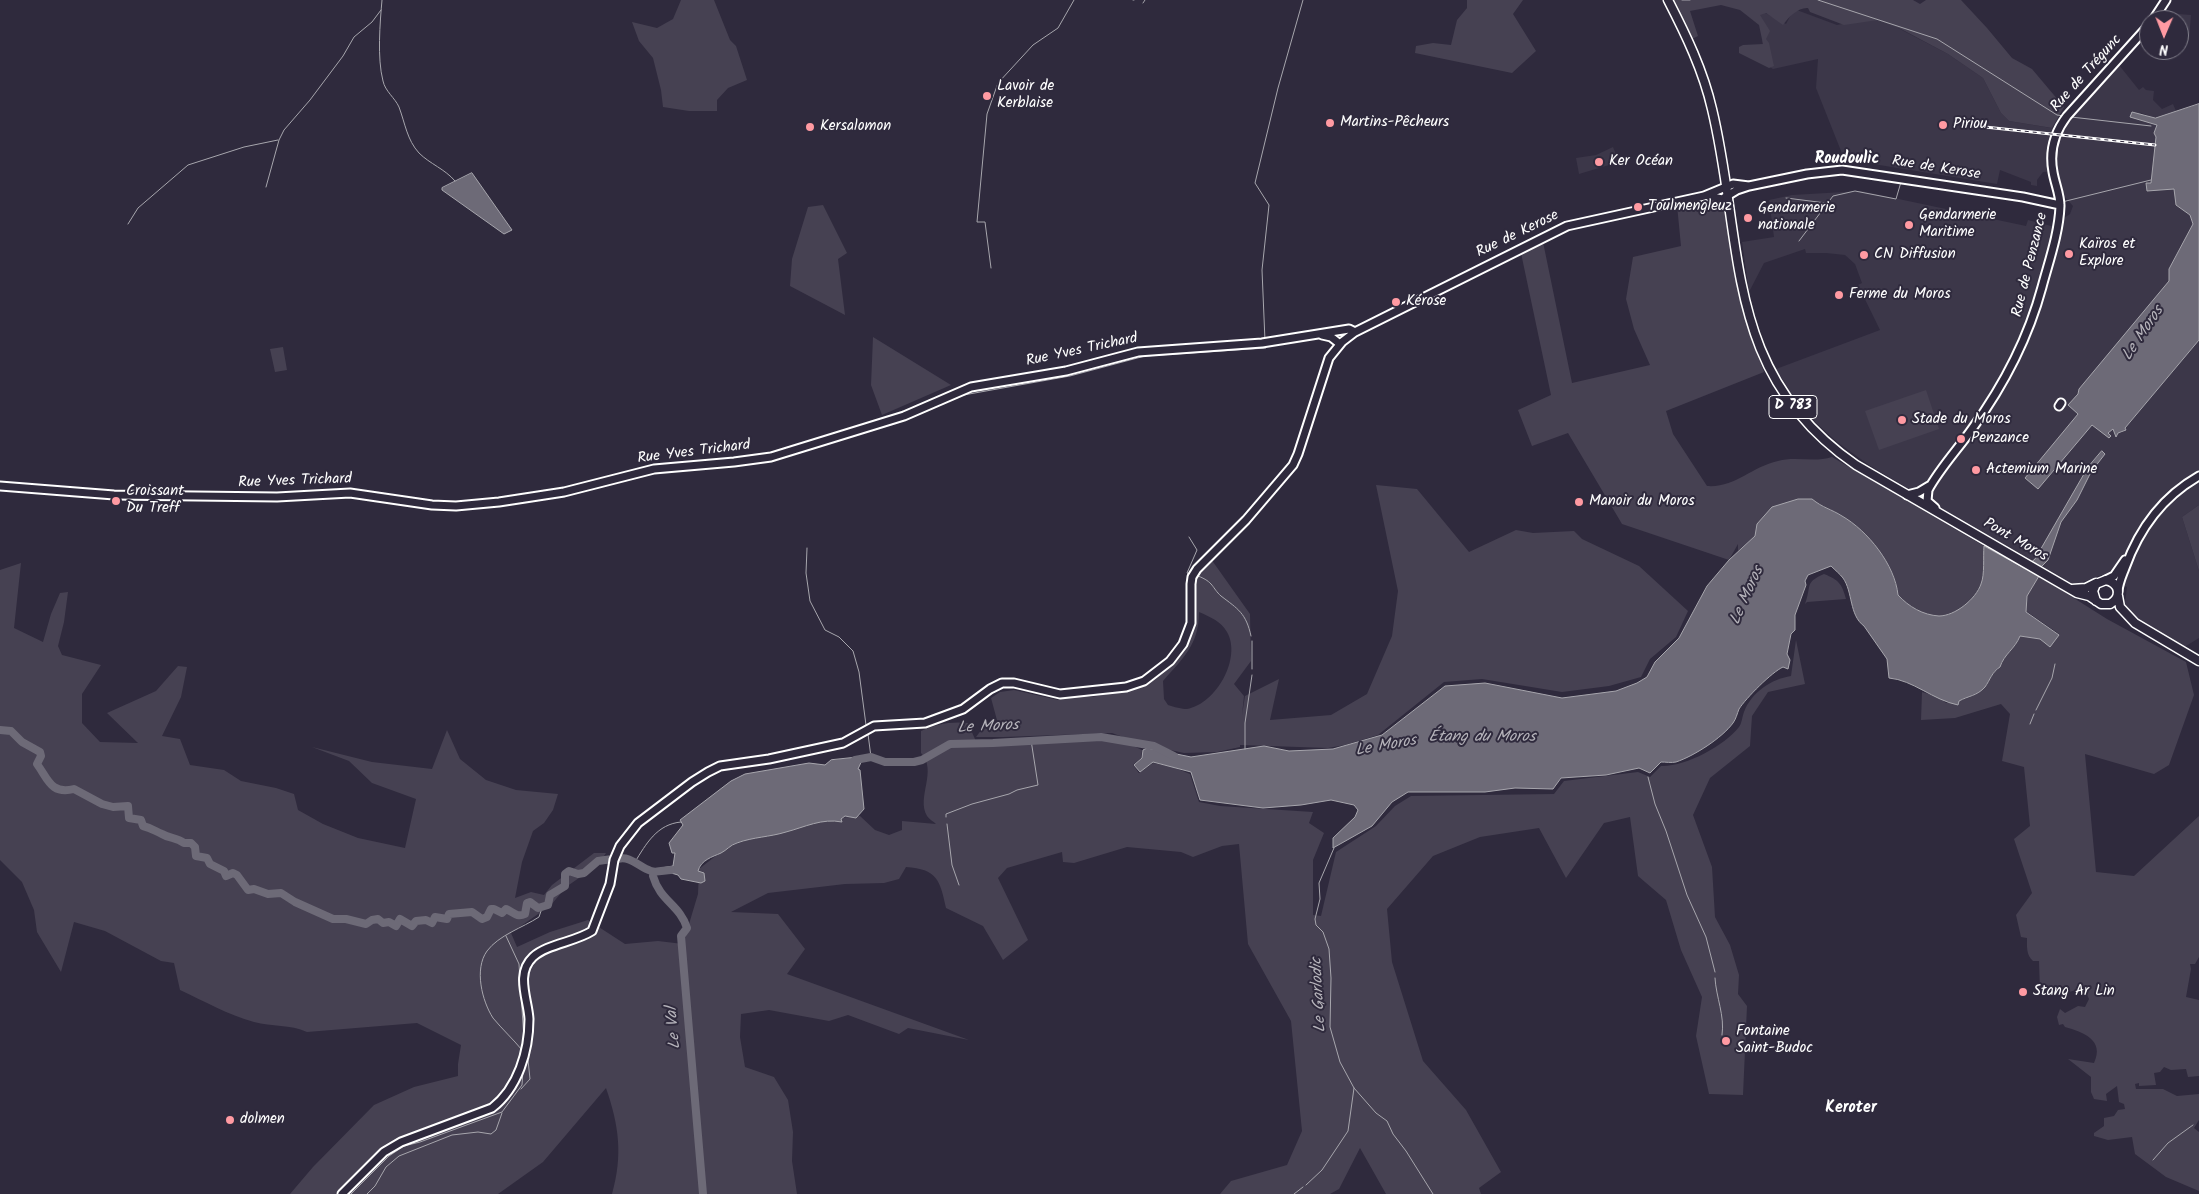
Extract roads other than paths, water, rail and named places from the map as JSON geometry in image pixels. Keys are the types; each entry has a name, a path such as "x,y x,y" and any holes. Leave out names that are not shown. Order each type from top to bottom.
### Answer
{"main road":[{"name":"D 783","path":"1668,0 1702,73 1712,108 1749,318 1760,350 1775,380 1797,412 1814,431 1839,453 1944,516"},
{"name":"Rue de Trégunc","path":"2060,205 2051,159 2052,145 2057,130 2066,116 2139,36"},
{"name":"Rue de Kerose","path":"342,1194 384,1152 401,1142 492,1108 502,1100 512,1086 528,1038 529,1018 523,983 527,966 537,954 592,931 610,884 617,851 638,823 692,782 720,766 770,759 843,743 874,726 926,723 963,709 990,689 1002,683 1014,683 1060,694 1126,687 1144,681 1170,660 1183,644 1191,623 1191,584 1196,569 1246,520 1293,464 1298,454 1327,363 1341,343 1355,332 1567,226 1704,196 1722,198 1727,191 1821,171 1848,170 2023,197 2060,205"},
{"name":"Rue de Penzance","path":"1907,495 1926,492 1986,409 2017,356 2042,288 2060,205"},
{"path":"1333,331 1349,329 1355,332"},
{"path":"1333,331 1340,335 1341,343"},
{"name":"Rue Yves Trichard","path":"0,486 124,495 278,497 350,493 432,505 456,506 499,502 564,492 654,469 772,457 904,416 971,387 1066,371 1138,352 1262,343 1319,335 1333,331"},
{"path":"1319,335 1331,337 1341,343"},
{"path":"2135,623 2120,607 2118,593 2119,581 2129,556 2139,535 2158,509 2176,491 2199,476"},
{"path":"1919,502 1926,492"},
{"path":"1926,492 1928,503 1944,516"},
{"name":"Pont Moros","path":"1944,516 2072,589"},
{"path":"2072,589 2086,588 2114,576 2129,556"},
{"path":"2102,581 2114,583 2118,593 2114,602 2106,605"},
{"path":"2102,581 2093,591 2096,601 2106,605 2125,620 2135,623 2199,661"},
{"name":"D 783","path":"2072,589 2096,601"}],"water":[{"path":"2199,104 2199,340 2125,428 2126,430 2118,433 2116,437 2113,429 2108,433 2111,436 2109,438 2092,425 2038,489 2025,478 2078,414 2068,405 2078,394 2079,389 2169,281 2169,269 2193,224 2190,215 2176,205 2174,189 2147,191 2146,183 2151,183 2156,137 2154,133 2157,125 2130,117 2132,112 2155,118"},
{"path":"472,173 512,230 504,234 442,190 442,188"},
{"name":"Étang du Moros","path":"2102,451 2105,454 2091,472 2077,500 2061,522 2048,560 2041,567 2039,576 2027,596 2026,612 2059,635 2050,647 2040,639 2020,636 1985,687 1976,694 1959,701 1958,705 1940,699 1906,682 1889,678 1887,659 1859,621 1853,610 1842,576 1831,566 1808,575 1805,581 1806,585 1795,615 1795,630 1791,634 1787,654 1790,660 1788,669 1783,667 1772,674 1747,698 1739,709 1733,723 1715,740 1683,759 1674,762 1661,762 1650,773 1639,768 1606,775 1561,778 1553,789 1515,788 1485,792 1408,792 1392,802 1372,826 1333,848 1333,838 1355,817 1358,810 1354,805 1331,800 1263,808 1200,800 1191,772 1153,762 1140,772 1134,765 1142,758 1143,750 1147,748 1191,757 1264,746 1289,751 1333,749 1382,735 1445,686 1485,683 1562,698 1616,691 1637,683 1647,677 1655,662 1679,638 1707,586 1729,560 1755,536 1757,524 1772,507 1798,499 1812,499 1852,522 1861,530 1886,561 1892,572 1898,595 1912,607 1922,612 1939,616 1952,613 1970,601 1981,584 1984,546 2024,568 2035,559 2088,467"},
{"path":"863,758 858,769 860,770 864,809 856,818 845,816 841,819 842,822 821,822 735,844 707,859 699,867 698,871 704,873 705,881 701,883 681,879 678,875 661,870 661,868 673,866 675,853 672,853 669,843 683,825 680,820 731,781 745,774 809,763 825,765 831,760"}],"waterway":[{"path":"382,0 380,51 384,85 399,107 409,137 415,148 423,157 447,173 455,181"},
{"path":"991,268 985,222 977,222 987,114 998,83 1033,45 1058,28 1074,0"},
{"path":"1265,341 1262,270 1269,205 1255,183 1278,88 1303,0"},
{"path":"1682,0 1690,0"},
{"path":"1818,0 1937,39 2057,115 2064,116"},
{"path":"266,187 279,140 284,130 310,100 343,56 354,37 372,22 381,10"},
{"path":"2071,117 2151,126"},
{"path":"128,224 138,208 188,165 244,147 278,140"},
{"path":"2062,202 2151,180"},
{"path":"1799,241 1833,196 1855,191 1896,199 1901,182"},
{"path":"1786,198 1826,203"},
{"path":"958,396 1070,376 1145,356 1266,348 1266,345"},
{"path":"940,397 950,393"},
{"path":"896,415 909,410"},
{"path":"1189,537 1197,550 1187,573 1189,574"},
{"path":"807,548 806,573 810,601 825,630 839,637 853,651 859,672 866,725"},
{"path":"1198,576 1210,583 1221,596 1240,612 1247,622 1251,636"},
{"path":"1252,641 1252,669"},
{"path":"2036,710 2052,678 2055,664"},
{"path":"1245,749 1245,723 1252,675"},
{"path":"2030,724 2034,714"},
{"name":"Le Moros","path":"0,730 11,731 22,742 40,752 41,756 37,764 47,780 55,788 60,790 74,789 102,804 113,807 128,806 129,818 141,820 143,826 165,836 184,843 191,843 195,847 196,856 207,858 210,864 224,871 226,876 233,873 237,875 248,890 254,889 268,894 281,893 295,902 333,919 346,919 366,924 378,919 383,923 389,922 396,926 400,919 412,926 416,921 426,920 432,923 435,917 447,919 449,914 472,912 482,919 487,917 491,909 502,913 506,909 517,915 522,915 525,914 527,903 530,902 538,908 548,905 550,895 565,886 565,874 569,871 578,874 584,873 598,861 612,859"},
{"path":"868,734 871,757"},
{"name":"Le Moros","path":"855,760 871,757 885,762 914,762 922,760 950,744 1101,737 1154,746 1174,756"},
{"path":"946,817 946,814 972,804 1038,785 1031,740"},
{"path":"1648,777 1655,804 1687,895 1706,937 1715,972"},
{"path":"635,862 653,836 665,827 681,822"},
{"path":"947,824 952,865 959,885"},
{"name":"Le Garlodic","path":"1334,848 1319,883 1320,899 1315,919 1316,925 1323,932 1329,949 1331,978 1330,1027 1340,1062 1354,1088 1376,1113 1387,1121 1393,1134 1433,1194"},
{"name":"Le Moros","path":"618,859 627,859 653,872 671,870"},
{"name":"Le Val","path":"654,872 653,876 660,891 680,914 687,928 681,936 703,1194"},
{"path":"522,1050 489,1011 481,985 481,967 483,958 492,945 504,936 539,917 543,905"},
{"path":"506,936 519,964 524,1039"},
{"path":"1715,978 1723,1028 1722,1035"},
{"path":"521,1089 530,1079 528,1060"},
{"path":"351,1194 389,1156 404,1146 502,1112 522,1085 523,1070"},
{"path":"1306,1185 1322,1170 1348,1131 1354,1088"},
{"path":"367,1194 375,1186 386,1167 399,1156 452,1135 478,1132 491,1134 496,1130 502,1113"},
{"path":"2153,1160 2168,1143 2193,1125"},
{"path":"359,1172 375,1155 391,1143 409,1134 432,1127"},
{"path":"1294,1194 1303,1187"}],"railway":[{"path":"1985,127 2155,145"}],"place":[{"name":"Lavoir de Kerblaise","path":"987,96"},
{"name":"Martins-Pêcheurs","path":"1330,123"},
{"name":"Piriou","path":"1943,125"},
{"name":"Kersalomon","path":"810,127"},
{"name":"Ker Océan","path":"1599,162"},
{"name":"Toulmengleuz","path":"1638,207"},
{"name":"Gendarmerie nationale","path":"1748,218"},
{"name":"Gendarmerie Maritime","path":"1909,225"},
{"name":"Kaïros et Explore","path":"2069,254"},
{"name":"CN Diffusion","path":"1864,255"},
{"name":"Ferme du Moros","path":"1839,295"},
{"name":"Kérose","path":"1396,302"},
{"name":"Stade du Moros","path":"1902,420"},
{"name":"Penzance","path":"1961,439"},
{"name":"Actemium Marine","path":"1976,470"},
{"name":"Croissant Du Treff","path":"116,501"},
{"name":"Manoir du Moros","path":"1579,502"},
{"name":"Stang Ar Lin","path":"2023,992"},
{"name":"Fontaine Saint-Budoc","path":"1726,1041"},
{"name":"dolmen","path":"230,1120"}],"district":[{"name":"Roudoulic","path":"1847,160"},
{"name":"Keroter","path":"1851,1109"}]}
